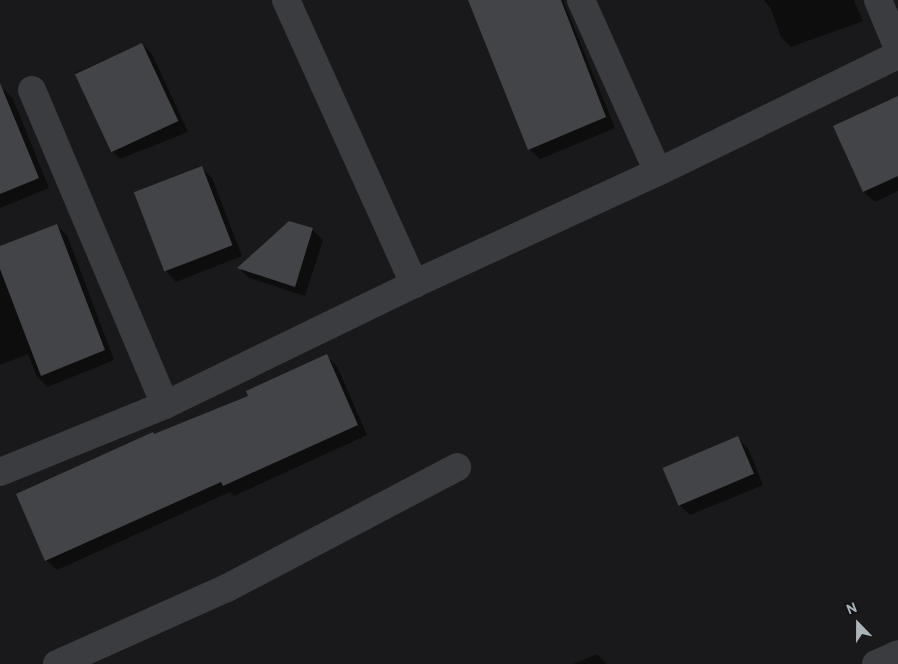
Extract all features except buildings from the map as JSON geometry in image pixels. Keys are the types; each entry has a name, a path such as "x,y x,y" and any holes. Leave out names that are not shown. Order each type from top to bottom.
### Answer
{"street":[{"path":"286,0 414,284"},
{"path":"581,0 658,172"},
{"path":"878,0 898,48"},
{"path":"0,472 165,405 414,284 658,172 898,55"},
{"path":"32,90 165,405"},
{"path":"57,664 227,588 457,468"},
{"path":"876,664 898,654"}]}
